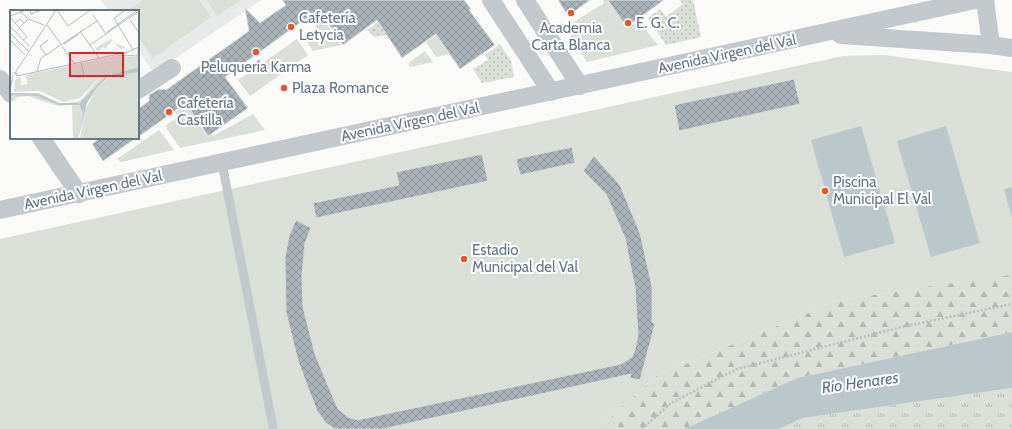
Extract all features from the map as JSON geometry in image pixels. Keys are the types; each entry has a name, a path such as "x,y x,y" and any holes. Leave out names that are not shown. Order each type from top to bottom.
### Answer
{"street":[{"path":"491,0 551,92"},
{"path":"524,0 580,86"},
{"name":"Avenida Virgen del Val","path":"0,210 975,0"},
{"path":"985,0 991,45"},
{"name":"Avenida Virgen del Val","path":"820,34 991,45 1012,48"},
{"path":"139,89 172,68"},
{"path":"0,78 10,93"},
{"path":"42,139 79,194"}],"lane":[{"path":"222,163 273,427"}],"path":[{"path":"642,429 671,403 737,369 906,326 1012,304"}],"shaded area":[{"path":"101,0 261,0 154,73 139,51 139,10 107,10"}],"green space":[{"path":"143,0 199,0 211,17 153,58 139,37 139,10 128,10"},
{"path":"207,0 241,0 217,16"},
{"path":"603,0 619,0 612,5 625,27 639,22 658,45 587,62 566,27 604,3"},
{"path":"680,0 693,0 701,37 666,45 648,18 660,9 666,17 683,4"},
{"path":"331,3 340,13 326,23 341,45 313,51 305,39 318,30 309,18"},
{"path":"390,13 388,35 374,37 367,30"},
{"path":"449,26 446,46 449,54 436,57 426,42"},
{"path":"297,39 308,55 250,96 238,80"},
{"path":"500,44 511,61 514,77 482,83 473,69 488,60 485,55"},
{"path":"425,51 433,62 410,67 408,63"},
{"path":"884,55 1012,72 1012,275 837,301 656,376 598,429 0,429 0,239 843,56"},
{"path":"196,100 208,108 194,117 208,137 212,134 213,136 253,114 265,130 180,148 165,126 178,117 175,112"},
{"path":"159,130 174,150 121,162 117,159"},
{"path":"1012,270 1012,332 797,378 684,429 598,429 656,376 837,301 978,278"},
{"path":"1012,388 1012,429 779,429 803,418"}],"water":[{"path":"861,126 895,243 844,257 811,140"},
{"path":"946,126 980,243 931,257 897,141"},
{"path":"1012,187 1012,218 1004,189"},
{"name":"Río Henares","path":"1012,332 1012,388 803,418 779,429 684,429 797,378"}],"building":[{"path":"282,0 464,0 471,9 469,10 495,45 460,69 436,34 402,58 377,20 343,45 319,9 225,77 248,108 208,136 186,103 139,136 139,108 149,101 149,95 159,89 166,90 249,31 245,8 260,23 286,5"},
{"path":"558,0 590,0 568,16"},
{"path":"608,0 664,0 632,23 631,21 625,25"},
{"path":"794,79 800,104 679,131 674,105"},
{"path":"99,139 135,139 103,161 92,144"},
{"path":"572,147 575,163 520,175 516,159"},
{"path":"482,154 488,181 316,218 313,203 399,185 396,172"},
{"path":"594,156 620,185 640,233 652,286 652,322 655,324 640,380 630,378 631,374 383,429 335,429 326,423 317,411 298,361 286,312 285,257 289,236 296,220 311,228 305,243 302,276 303,307 315,354 338,409 348,417 357,420 621,364 632,357 638,335 635,288 625,238 606,194 583,171"}],"place":[{"name":"Academia Carta Blanca","path":"571,13"},
{"name":"E. G. C.","path":"628,23"},
{"name":"Cafetería Letycia","path":"291,27"},
{"name":"Peluquería Karma","path":"256,52"},
{"name":"Plaza Romance","path":"284,88"},
{"name":"Cafetería Castilla","path":"169,112"},
{"name":"Piscina Municipal El Val","path":"825,191"},
{"name":"Estadio Municipal del Val","path":"464,259"}]}
